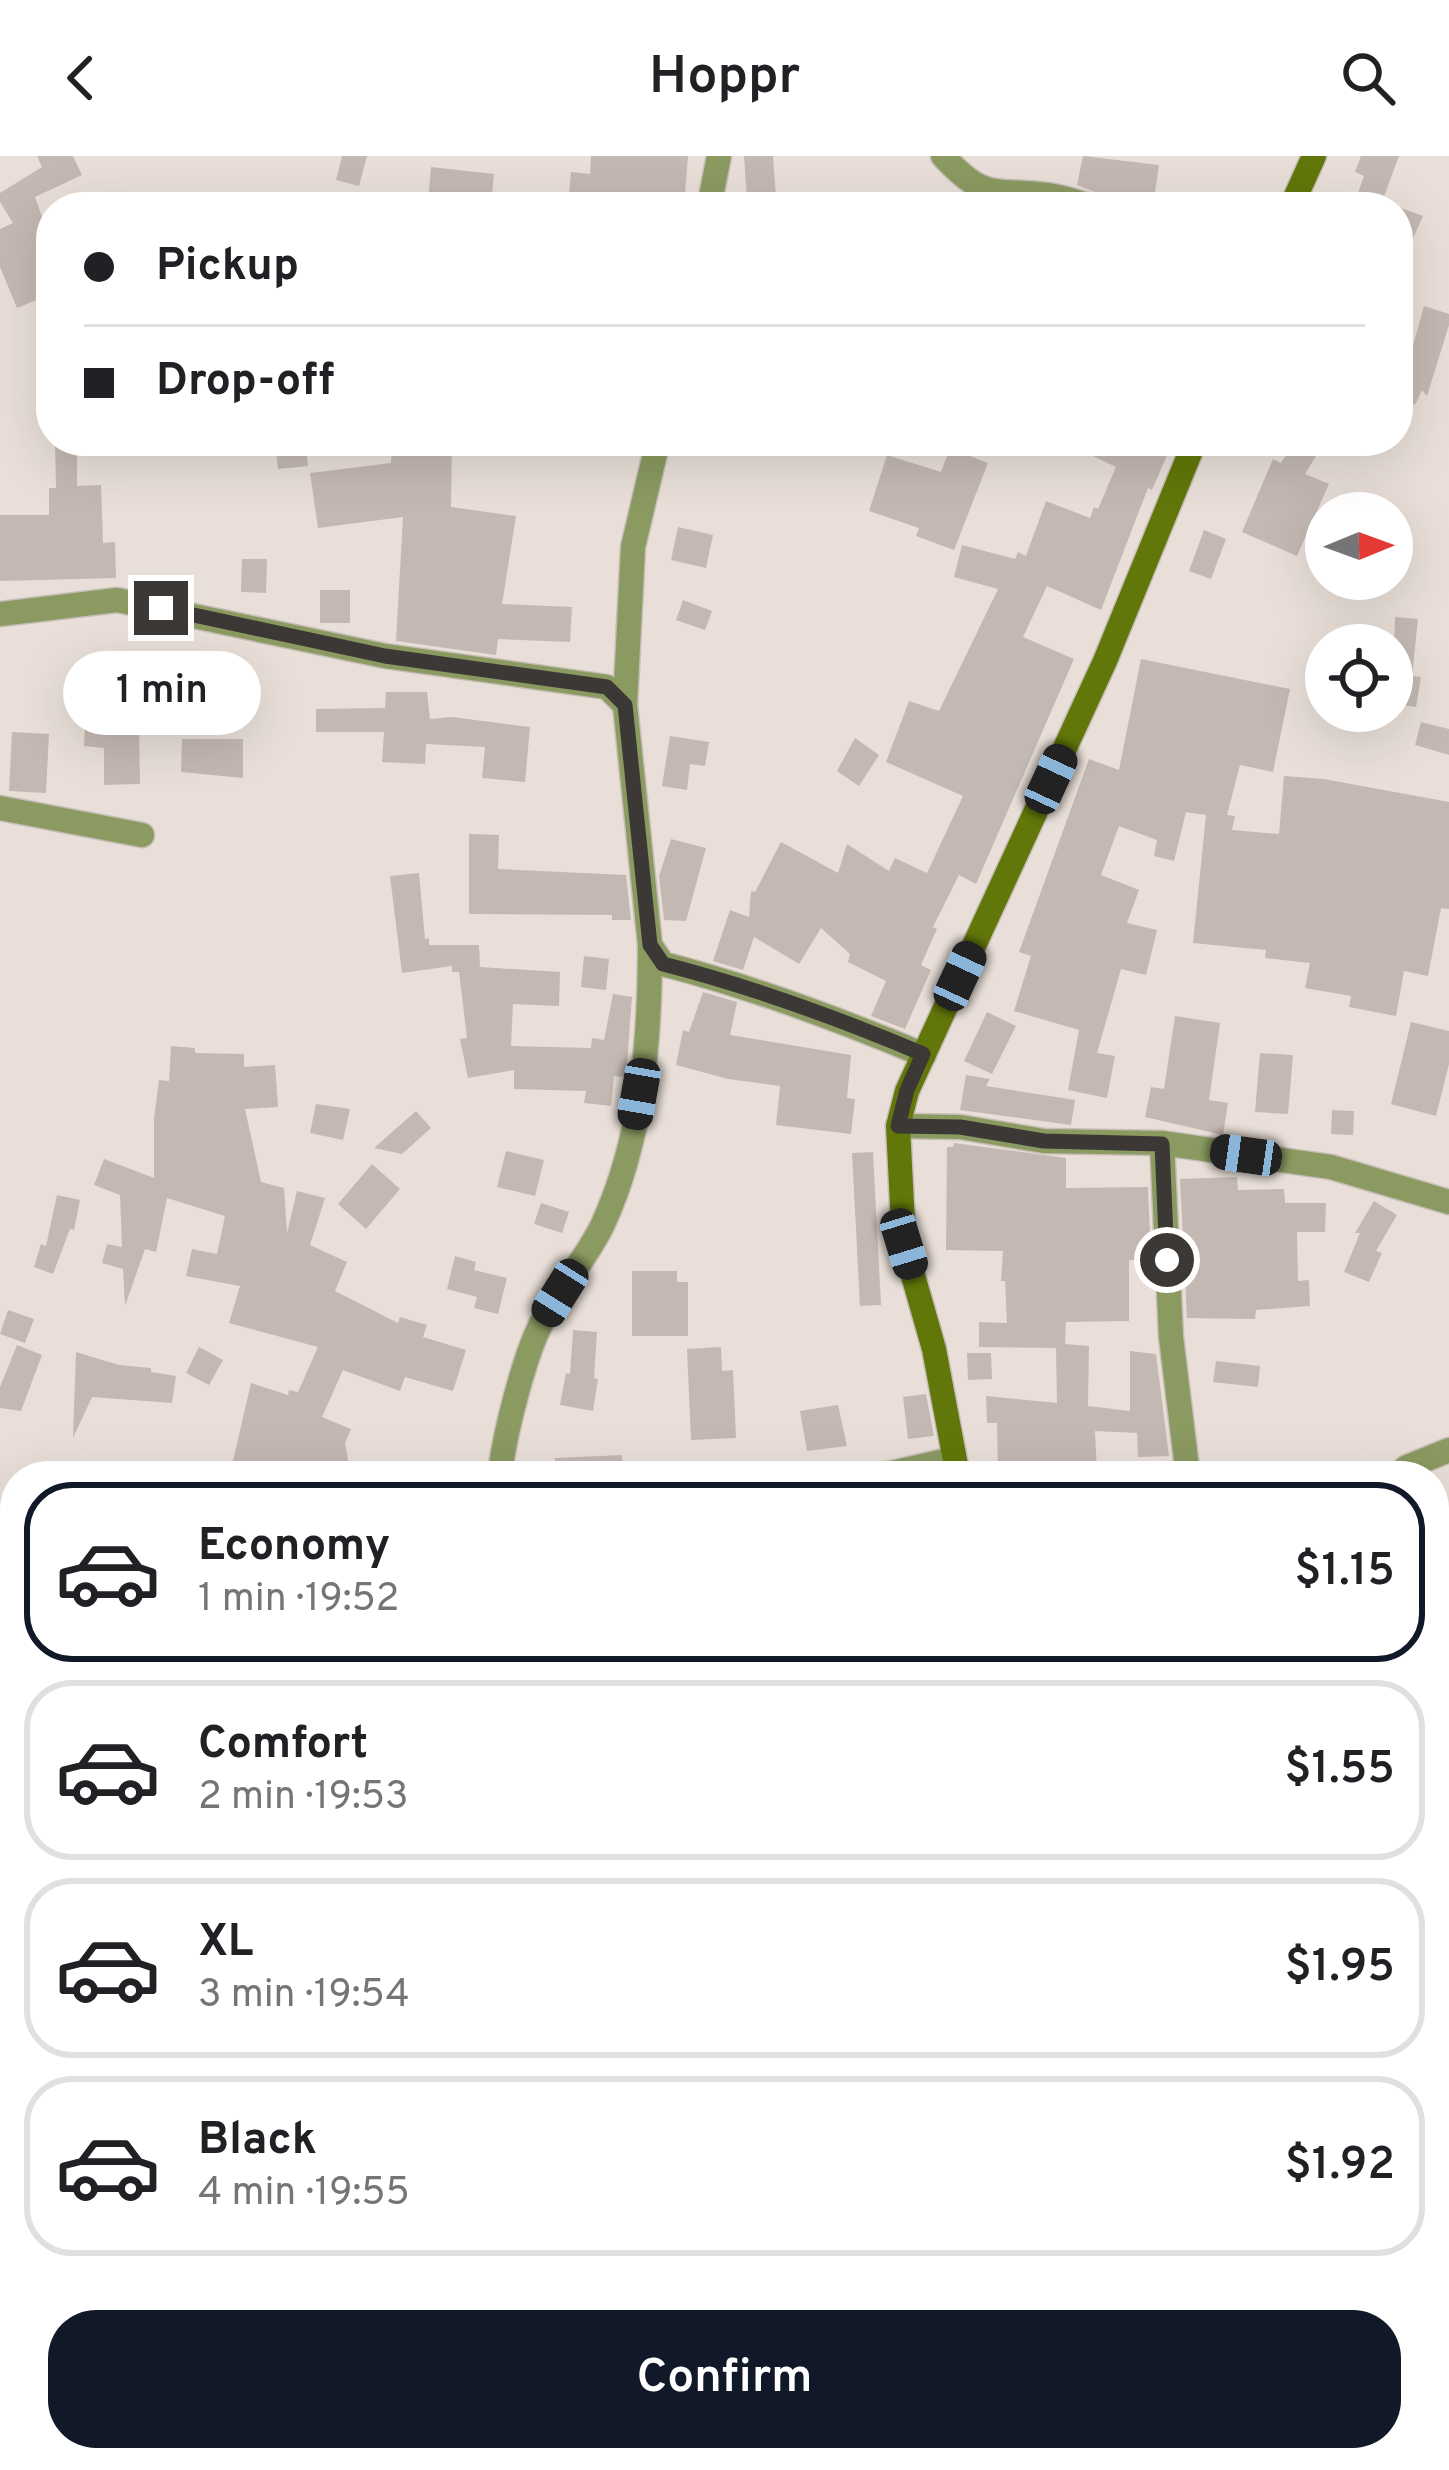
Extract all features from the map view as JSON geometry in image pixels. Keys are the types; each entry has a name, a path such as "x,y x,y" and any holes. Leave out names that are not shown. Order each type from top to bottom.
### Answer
{"street":[{"path":"712,192 719,156"},
{"path":"943,156 968,183 993,192"},
{"path":"1298,192 1314,156"},
{"path":"501,1461 539,1327 603,1223 634,1126 650,1030 650,945 625,705 633,547 654,456"},
{"path":"954,1461 934,1349 904,1244 898,1126 907,1090 1106,662 1189,456"},
{"path":"0,614 117,600 385,656 607,687 625,705"},
{"path":"0,808 142,835"},
{"path":"650,945 663,964 809,1008 923,1054"},
{"path":"898,1126 960,1127 1044,1141 1162,1144 1331,1167 1449,1202"},
{"path":"1162,1144 1171,1337 1186,1461"}],"building":[{"path":"37,156 73,156 82,175 36,192 36,300 17,308 0,267 0,229 13,223 0,193 42,167"},
{"path":"342,156 367,156 359,186 336,180"},
{"path":"591,156 688,156 685,192 569,192 571,172 590,174"},
{"path":"744,156 773,156 776,192 747,192"},
{"path":"1083,156 1159,165 1155,192 1094,192 1077,185"},
{"path":"1361,156 1399,156 1386,192 1358,192 1364,176 1355,172"},
{"path":"431,167 494,174 492,192 429,192"},
{"path":"1413,212 1423,216 1413,238"},
{"path":"1424,306 1449,314 1427,396 1422,390 1415,405 1413,404 1413,345"},
{"path":"55,456 77,456 77,486 101,485 103,543 115,542 116,578 0,581 0,515 49,515 49,488 56,488"},
{"path":"277,456 307,456 308,466 278,469"},
{"path":"391,456 452,456 451,507 516,516 502,604 572,607 570,642 498,639 496,655 396,641 403,517 318,528 310,473 391,463"},
{"path":"887,456 941,472 947,456 970,456 988,463 954,550 916,536 919,528 869,511"},
{"path":"1093,456 1167,456 1152,490 1148,488 1101,610 1047,586 1023,637 1074,659 976,884 959,875 933,927 937,929 921,965 931,970 905,1029 871,1016 886,981 848,962 850,954 821,928 799,964 754,937 743,970 713,961 730,910 749,917 751,891 755,892 781,842 838,873 847,844 889,871 895,858 927,873 963,796 886,762 909,701 939,711 998,589 954,577 962,545 1015,559 1018,552 1026,556 1046,501 1090,518 1116,467"},
{"path":"1285,456 1316,456 1305,474 1329,484 1325,492 1305,492 1305,538 1297,556 1242,532 1273,459 1281,463"},
{"path":"678,527 713,535 706,568 671,560"},
{"path":"1204,530 1226,539 1211,579 1189,571"},
{"path":"242,559 267,559 266,593 241,592"},
{"path":"320,590 350,590 350,623 320,623"},
{"path":"683,600 712,611 705,630 676,620"},
{"path":"1395,617 1418,619 1413,666 1413,624 1395,624"},
{"path":"140,652 140,679 112,679 111,653"},
{"path":"1141,659 1290,689 1273,772 1240,765 1227,815 1235,816 1232,830 1279,834 1284,776 1449,802 1449,909 1441,908 1428,976 1404,971 1396,1016 1349,1007 1351,996 1305,988 1310,963 1265,958 1266,950 1193,943 1206,815 1186,812 1174,861 1154,856 1157,840 1119,826 1101,875 1139,890 1127,923 1157,930 1146,975 1121,969 1097,1053 1115,1056 1107,1098 1068,1090 1079,1030 1014,1011 1031,956 1019,952 1089,759 1119,770"},
{"path":"1413,676 1421,677 1413,707"},
{"path":"386,692 427,692 430,719 452,717 530,727 525,782 482,778 485,747 426,744 425,764 382,762 384,732 316,732 316,709 385,708"},
{"path":"1421,722 1449,729 1449,755 1415,745"},
{"path":"139,725 140,784 104,785 104,748 84,746 85,726"},
{"path":"12,732 49,734 46,793 9,791"},
{"path":"670,736 709,742 705,766 690,764 687,790 662,786"},
{"path":"855,738 879,755 859,786 837,771"},
{"path":"182,739 243,739 243,778 181,772"},
{"path":"469,834 499,835 498,869 626,875 631,920 612,920 612,915 469,914"},
{"path":"671,839 706,848 686,921 664,920 659,876"},
{"path":"419,873 429,945 479,945 480,967 560,972 559,1006 513,1004 511,1046 591,1048 592,1038 604,1040 613,994 632,997 626,1077 614,1076 611,1106 584,1103 586,1091 514,1089 514,1070 468,1078 460,1039 467,1038 459,972 452,972 452,966 402,973 390,876"},
{"path":"584,956 609,959 606,990 581,987"},
{"path":"703,992 737,1002 730,1035 851,1055 847,1098 855,1099 851,1134 776,1125 780,1086 676,1065 683,1030 689,1032"},
{"path":"987,1012 1016,1026 992,1074 964,1061"},
{"path":"1175,1016 1220,1023 1209,1100 1228,1103 1223,1135 1145,1117 1151,1087 1164,1089"},
{"path":"1411,1022 1449,1031 1449,1064 1436,1116 1391,1104"},
{"path":"171,1046 195,1048 195,1053 244,1054 244,1067 275,1065 278,1107 245,1109 261,1182 284,1188 287,1233 297,1191 325,1198 310,1245 347,1262 335,1291 398,1323 400,1317 427,1325 423,1337 466,1350 453,1391 405,1377 400,1391 343,1370 322,1417 351,1429 345,1443 348,1461 233,1461 251,1383 288,1395 289,1390 298,1392 318,1347 229,1323 240,1286 186,1276 192,1249 217,1254 225,1216 167,1198 156,1252 145,1249 125,1306 123,1269 102,1263 107,1244 122,1247 120,1195 94,1185 104,1159 154,1178 159,1080 169,1081"},
{"path":"1260,1053 1293,1055 1288,1114 1255,1112"},
{"path":"966,1075 990,1079 986,1086 1075,1100 1071,1125 960,1110"},
{"path":"316,1104 350,1109 343,1140 310,1133"},
{"path":"1332,1110 1354,1111 1353,1135 1331,1134"},
{"path":"416,1111 431,1128 402,1154 374,1148"},
{"path":"954,1143 1066,1158 1066,1188 1148,1187 1151,1260 1129,1260 1129,1321 1066,1322 1065,1344 1089,1346 1088,1406 1130,1411 1130,1351 1156,1354 1169,1456 1138,1457 1137,1433 1095,1431 1096,1461 998,1461 997,1423 987,1423 986,1396 1057,1403 1056,1348 979,1347 979,1322 1007,1323 1005,1281 1001,1281 1003,1251 946,1250 947,1147"},
{"path":"506,1151 544,1160 535,1196 497,1187"},
{"path":"873,1152 881,1305 860,1306 852,1153"},
{"path":"372,1164 400,1189 366,1229 338,1204"},
{"path":"1237,1177 1238,1190 1284,1189 1285,1203 1326,1203 1325,1232 1297,1232 1298,1281 1309,1280 1310,1306 1256,1310 1255,1319 1187,1318 1180,1179"},
{"path":"57,1195 80,1200 74,1230 70,1229 53,1274 34,1267 41,1244 46,1246"},
{"path":"1374,1201 1397,1215 1376,1251 1382,1253 1369,1282 1344,1272 1360,1233 1355,1233"},
{"path":"541,1203 569,1212 562,1233 534,1224"},
{"path":"455,1256 476,1262 474,1270 507,1278 498,1314 474,1308 477,1297 447,1289"},
{"path":"632,1271 677,1271 677,1282 688,1282 688,1336 632,1336"},
{"path":"8,1310 34,1319 25,1343 0,1334"},
{"path":"573,1330 597,1332 593,1411 560,1405 566,1373 570,1374"},
{"path":"17,1345 42,1355 21,1411 0,1408 0,1387"},
{"path":"199,1347 223,1360 209,1385 186,1373"},
{"path":"721,1347 722,1371 733,1370 736,1438 691,1440 687,1349"},
{"path":"76,1352 176,1376 172,1403 92,1397 73,1438"},
{"path":"967,1353 991,1353 992,1379 968,1380"},
{"path":"1216,1361 1260,1366 1258,1387 1213,1382"},
{"path":"926,1394 934,1436 908,1439 903,1397"},
{"path":"838,1405 847,1446 807,1451 800,1411"},
{"path":"622,1455 623,1461 555,1461"}],"route":[{"path":"161,608 385,656 607,687 625,705 650,945 663,964 829,1015 923,1054 898,1126 960,1127 1044,1141 1162,1144 1167,1260"}]}
